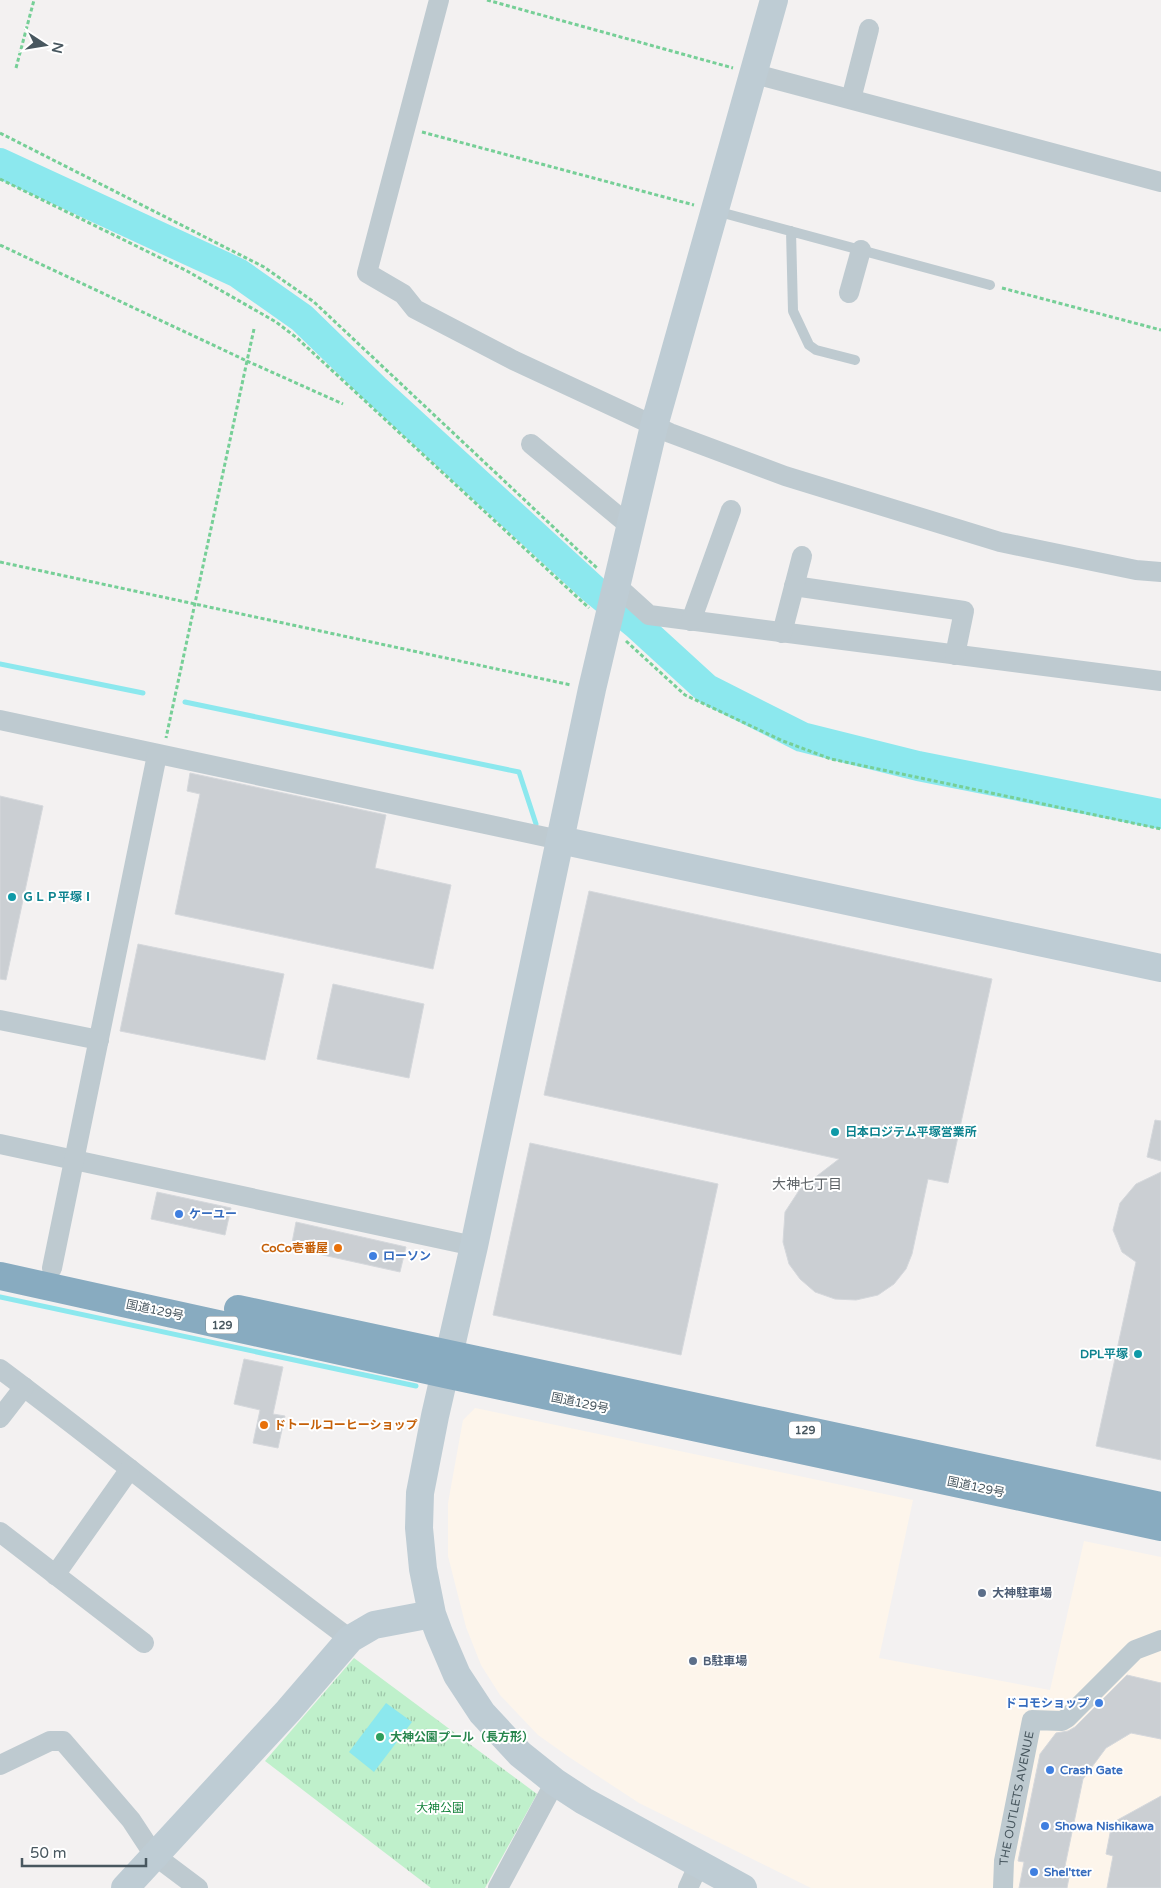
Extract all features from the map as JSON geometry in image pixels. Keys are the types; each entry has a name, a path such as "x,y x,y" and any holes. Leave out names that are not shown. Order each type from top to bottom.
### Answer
{"highway":[{"name":"国道129号","path":"0,1257 447,1364 1161,1527"},
{"name":"国道129号","path":"0,1276 1161,1506"}],"street":[{"path":"439,0 367,273 403,294 415,309 513,360 654,426 785,476 1000,542 1136,570 1161,572"},
{"path":"743,1888 694,1876 584,1800 554,1782 520,1754 482,1714 457,1675 432,1614 422,1569 420,1493 592,689 630,526 654,426 755,74 774,0"},
{"path":"851,100 869,29"},
{"path":"755,74 1161,182"},
{"path":"849,293 862,250"},
{"path":"531,444 630,526"},
{"path":"691,621 731,510"},
{"path":"782,633 802,556"},
{"path":"794,586 964,611 955,655"},
{"path":"616,588 649,615 1161,681"},
{"path":"0,720 1161,968"},
{"path":"52,1268 160,755"},
{"path":"0,1020 99,1040"},
{"path":"0,1144 474,1246"},
{"path":"0,1369 264,1575 350,1638"},
{"path":"0,1418 24,1386"},
{"path":"55,1574 130,1469"},
{"path":"0,1532 144,1643"},
{"path":"125,1888 288,1711 350,1638 374,1625 432,1614"},
{"name":"THE OUTLETS AVENUE","path":"1003,1888 1004,1861 1032,1720 1062,1721 1067,1718 1135,1650 1161,1640"},
{"path":"0,1765 50,1741 63,1741 131,1820 154,1855 198,1888"},
{"path":"498,1888 554,1782"}],"lane":[{"path":"716,211 990,284"},
{"path":"791,231 793,311 809,344 816,350 855,360"}],"path":[{"path":"16,68 34,0"},
{"path":"487,0 755,74"},
{"path":"405,128 716,211"},
{"path":"0,133 264,267 314,302 616,588"},
{"path":"0,179 186,270 276,322 297,338 608,622 685,695 783,740 831,759 1161,829"},
{"path":"0,246 343,404"},
{"path":"990,284 1161,330"},
{"path":"160,755 254,329"},
{"path":"0,562 592,689"}],"shaded area":[{"name":"B駐車場","path":"475,1408 913,1500 879,1658 1050,1690 1084,1541 1161,1557 1161,1888 811,1888 639,1803 569,1757 538,1735 500,1695 481,1665 466,1627 448,1556 448,1503 463,1420"}],"green space":[{"name":"大神公園","path":"354,1658 537,1794 485,1888 431,1888 265,1761"}],"water":[{"name":"大神公園プール（長方形）","path":"386,1703 412,1722 374,1772 349,1752"}],"building":[{"path":"190,773 386,815 375,868 451,885 433,969 175,914 200,794 187,791"},
{"name":"ＧＬＰ平塚Ⅰ","path":"0,796 43,806 6,980 0,979"},
{"name":"日本ロジテム平塚営業所","path":"589,891 992,979 948,1183 928,1179 912,1254 906,1269 894,1284 878,1295 856,1300 835,1299 815,1292 800,1279 789,1264 783,1242 785,1212 800,1189 839,1159 544,1095"},
{"path":"138,944 284,974 265,1060 120,1031"},
{"path":"333,984 424,1004 409,1078 317,1059"},
{"path":"1155,1120 1161,1121 1161,1161 1147,1157"},
{"path":"530,1143 718,1184 681,1355 493,1315"},
{"name":"DPL平塚","path":"1161,1172 1161,1460 1096,1446 1136,1262 1122,1252 1113,1230 1120,1203 1136,1184"},
{"path":"157,1192 231,1208 225,1235 151,1219"},
{"path":"296,1222 406,1247 400,1272 291,1248"},
{"path":"244,1359 283,1367 273,1414 285,1416 278,1448 253,1443 260,1410 234,1404"},
{"path":"1127,1675 1161,1683 1161,1739 1131,1733 1106,1748 1083,1779 1065,1866 1071,1867 1067,1888 1019,1888 1024,1862 1018,1861 1040,1754 1056,1733 1068,1731 1075,1727"},
{"path":"1161,1796 1161,1888 1107,1888 1113,1856 1106,1854 1112,1823"}],"waterway":[{"path":"0,163 238,273 302,318 375,389 593,589 637,625 707,689 802,737 918,766 1161,814"},
{"path":"0,664 143,693"},
{"path":"185,702 519,772 536,824"},
{"path":"0,1297 416,1386"}],"place":[{"name":"ＧＬＰ平塚Ⅰ","path":"12,897"},
{"name":"日本ロジテム平塚営業所","path":"835,1132"},
{"name":"ケーユー","path":"179,1214"},
{"name":"CoCo壱番屋","path":"338,1248"},
{"name":"ローソン","path":"373,1256"},
{"name":"DPL平塚","path":"1138,1354"},
{"name":"ドトールコーヒーショップ","path":"264,1425"},
{"name":"大神駐車場","path":"982,1593"},
{"name":"B駐車場","path":"693,1661"},
{"name":"ドコモショップ","path":"1099,1703"},
{"name":"大神公園プール（長方形）","path":"380,1737"},
{"name":"Crash Gate","path":"1050,1770"},
{"name":"Showa Nishikawa","path":"1045,1826"},
{"name":"Shel'tter","path":"1034,1872"}],"district":[{"name":"大神七丁目","path":"807,1184"}]}
